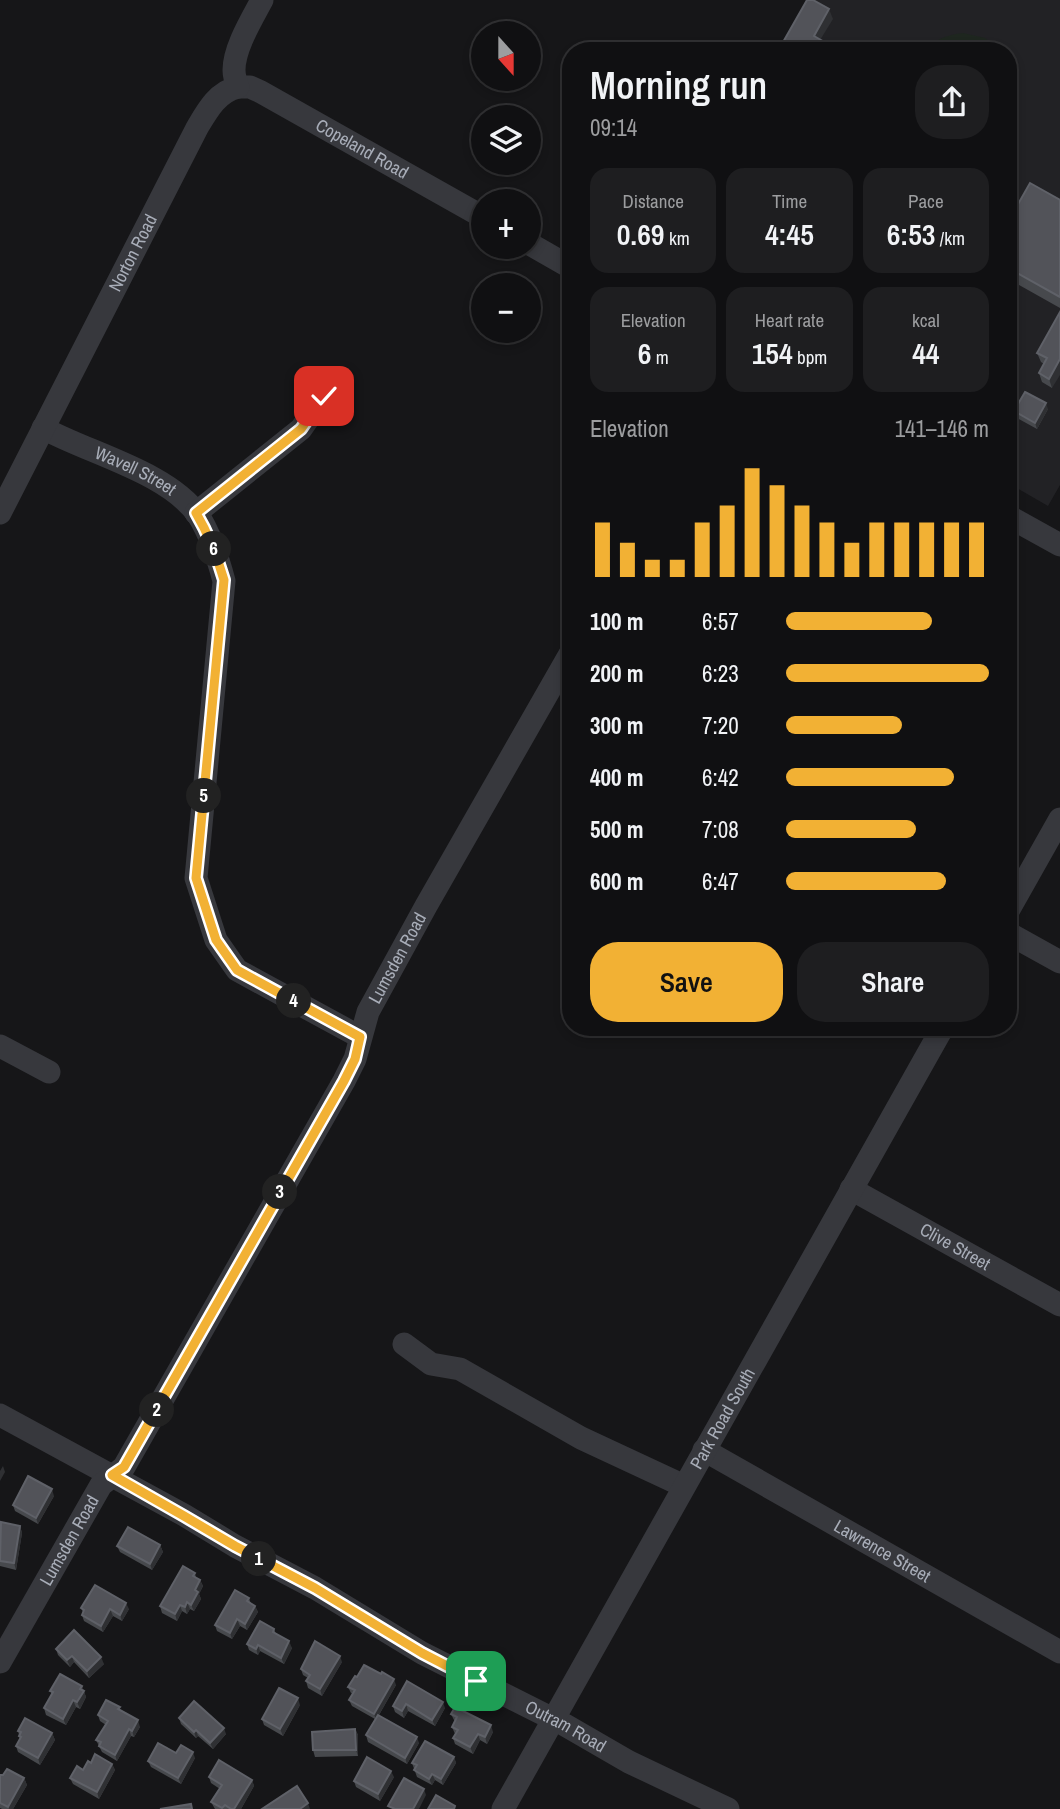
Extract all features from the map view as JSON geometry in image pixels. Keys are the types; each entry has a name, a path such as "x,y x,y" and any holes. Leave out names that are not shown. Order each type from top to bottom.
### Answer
{"street":[{"path":"238,87 234,70 239,50 262,0"},
{"name":"Copeland Road","path":"238,87 250,87 261,92 471,210"},
{"name":"Norton Road","path":"0,513 197,128 219,96 238,87"},
{"path":"541,250 562,262"},
{"path":"196,513 301,429 324,396"},
{"name":"Wavell Street","path":"43,428 152,477 175,493 196,513 207,532 224,580 196,878 216,940 237,970 360,1037"},
{"path":"1017,521 1060,545"},
{"name":"Lumsden Road","path":"0,1661 101,1485 124,1467 344,1081 355,1059 368,1012 562,668"},
{"path":"1017,895 1060,819"},
{"path":"1017,938 1060,962"},
{"name":"Park Road South","path":"503,1809 938,1036"},
{"path":"0,1046 49,1072"},
{"name":"Clive Street","path":"851,1189 1060,1305"},
{"path":"404,1344 431,1364 460,1368 581,1438 684,1486"},
{"name":"Outram Road","path":"0,1415 315,1588 422,1653 552,1719 629,1762 728,1809"},
{"name":"Lawrence Street","path":"704,1450 1060,1652"}],"shaded area":[{"path":"808,0 1060,0 1060,485 1048,506 1017,488 1017,42 783,42"},
{"path":"963,33 985,38 990,42 934,42"}],"building":[{"path":"807,0 813,0 829,9 814,36 824,42 783,42"},
{"path":"1030,183 1060,200 1060,297 1017,273 1017,206"},
{"path":"1060,312 1060,359 1049,379 1039,373 1047,358 1037,353"},
{"path":"1025,392 1046,403 1035,423 1017,413 1017,406"},
{"path":"28,1476 52,1489 36,1518 13,1505"},
{"path":"1,1522 20,1526 14,1563 0,1561"},
{"path":"128,1527 160,1545 150,1564 117,1546"},
{"path":"183,1566 195,1573 193,1576 200,1580 195,1590 198,1592 191,1605 187,1602 185,1607 180,1605 175,1614 160,1606"},
{"path":"95,1585 126,1603 120,1615 110,1609 101,1626 82,1615 84,1610 81,1608"},
{"path":"235,1590 249,1598 247,1601 255,1606 245,1624 237,1619 230,1633 215,1625"},
{"path":"260,1621 289,1641 281,1658 258,1645 256,1649 247,1644"},
{"path":"74,1630 101,1657 87,1671 72,1656 67,1660 56,1649"},
{"path":"315,1641 340,1656 320,1689 306,1681 310,1675 301,1669"},
{"path":"364,1665 394,1679 374,1714 349,1700 355,1690 348,1687"},
{"path":"60,1674 82,1686 80,1689 84,1691 77,1702 73,1700 63,1719 44,1708"},
{"path":"407,1681 443,1702 432,1720 406,1704 402,1711 393,1706"},
{"path":"279,1688 298,1698 280,1729 262,1719"},
{"path":"106,1700 138,1720 132,1731 129,1729 115,1755 99,1746 101,1742 96,1740 108,1721 98,1715"},
{"path":"194,1701 224,1728 210,1743 179,1718"},
{"path":"455,1707 491,1725 485,1737 478,1734 470,1747 453,1738 458,1730 452,1727 457,1717 451,1714"},
{"path":"378,1715 417,1737 405,1758 366,1735"},
{"path":"25,1718 52,1733 38,1758 16,1746 21,1737 21,1732 18,1731"},
{"path":"355,1729 356,1750 313,1750 312,1732"},
{"path":"425,1741 454,1757 441,1779 432,1774 429,1779 414,1770 417,1765 412,1763"},
{"path":"158,1743 176,1753 181,1745 193,1752 178,1778 148,1761"},
{"path":"95,1754 112,1764 97,1792 70,1778 77,1766 83,1770 88,1761 91,1763"},
{"path":"367,1757 391,1771 378,1794 354,1781"},
{"path":"219,1760 252,1780 234,1809 225,1805 222,1808 211,1802 222,1785 209,1777"},
{"path":"7,1769 24,1778 8,1807 0,1803 0,1775"},
{"path":"404,1778 424,1789 413,1809 395,1809 388,1806"},
{"path":"297,1786 308,1803 300,1809 262,1809"},
{"path":"436,1795 455,1806 454,1809 428,1809"},
{"path":"191,1804 192,1809 160,1809"}],"route":[{"path":"324,396 301,429 196,513 218,557 224,580 196,878 216,940 237,970 360,1037 355,1059 344,1081 124,1467 112,1475 235,1546 315,1588 422,1653 476,1681"}]}
